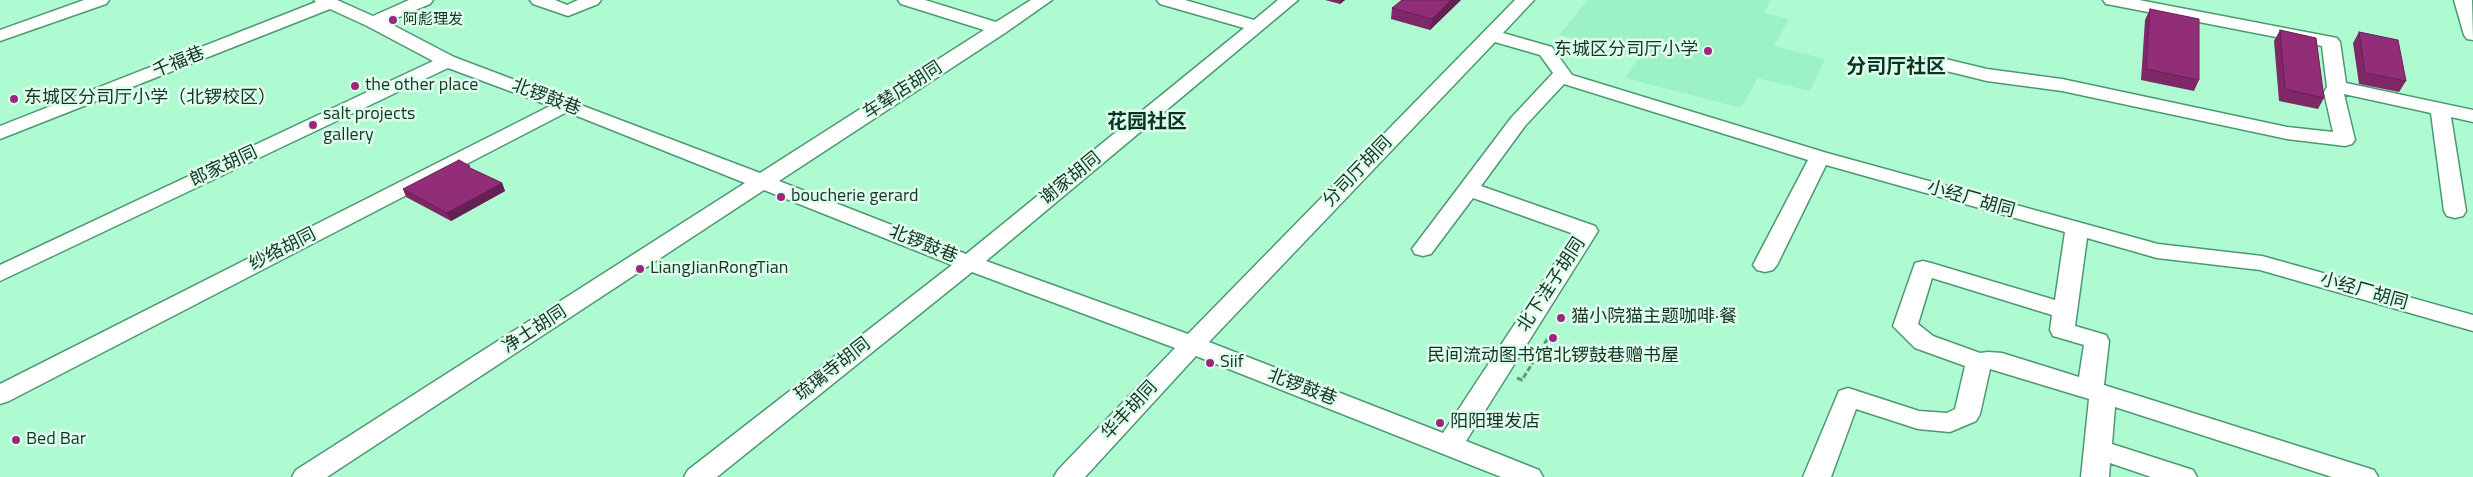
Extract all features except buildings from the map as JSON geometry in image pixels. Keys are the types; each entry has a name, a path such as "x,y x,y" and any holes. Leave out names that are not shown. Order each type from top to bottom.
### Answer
{"lane":[{"path":"0,36 100,0"},
{"path":"373,22 424,0"},
{"path":"539,0 568,11 592,0"},
{"path":"907,0 998,29"},
{"name":"车辇店胡同","path":"763,182 1043,0"},
{"path":"1166,0 1257,26"},
{"name":"谢家胡同","path":"969,263 1289,0"},
{"name":"分司厅胡同","path":"1192,345 1525,0"},
{"path":"1933,62 1987,75 2062,85 2287,133 2345,140 2334,92 2337,87 2331,42 2112,0"},
{"path":"2463,0 2473,35"},
{"name":"北锣鼓巷","path":"326,2 373,22 448,61 566,105 969,263 1192,345 1529,477"},
{"name":"千福巷","path":"0,133 326,2"},
{"path":"1423,249 1518,122 1563,74 1546,51 1491,35"},
{"name":"郎家胡同","path":"0,274 448,61"},
{"name":"小经厂胡同","path":"1560,76 1820,157 2077,230 2157,251 2262,263 2473,324"},
{"path":"2337,87 2473,116"},
{"name":"纱络胡同","path":"0,395 566,105"},
{"path":"2440,109 2455,210"},
{"path":"1765,265 1820,157"},
{"name":"净土胡同","path":"306,477 763,182"},
{"name":"北下洼子胡同","path":"1449,446 1587,231 1469,189"},
{"path":"2077,230 2062,330 2097,341 2097,449 2094,477"},
{"name":"琉璃寺胡同","path":"698,477 969,263"},
{"path":"2065,310 1923,268 1905,326 1924,342 1978,362 1988,360 2002,362 2364,477"},
{"name":"华丰胡同","path":"1068,477 1192,345"},
{"path":"1817,477 1848,397 1918,420 1950,423 1967,414 1978,362"},
{"path":"2097,449 2183,477"}],"shaded area":[{"name":"东城区分司厅小学","path":"1588,0 1771,0 1764,13 1789,19 1774,46 1825,59 1810,91 1758,78 1741,108 1625,78 1640,56 1559,35"}],"place":[{"name":"阿彪理发","path":"393,20"},
{"name":"东城区分司厅小学","path":"1708,51"},
{"name":"the other place","path":"355,86"},
{"name":"东城区分司厅小学（北锣校区）","path":"14,99"},
{"name":"salt projects gallery","path":"313,125"},
{"name":"boucherie gerard","path":"781,197"},
{"name":"LiangJianRongTian","path":"640,269"},
{"name":"猫小院猫主题咖啡·餐","path":"1561,318"},
{"name":"民间流动图书馆北锣鼓巷赠书屋","path":"1553,338"},
{"name":"Siif","path":"1210,363"},
{"name":"阳阳理发店","path":"1440,423"},
{"name":"Bed Bar","path":"16,440"}],"district":[{"name":"分司厅社区","path":"1896,68"},
{"name":"花园社区","path":"1147,123"}]}
